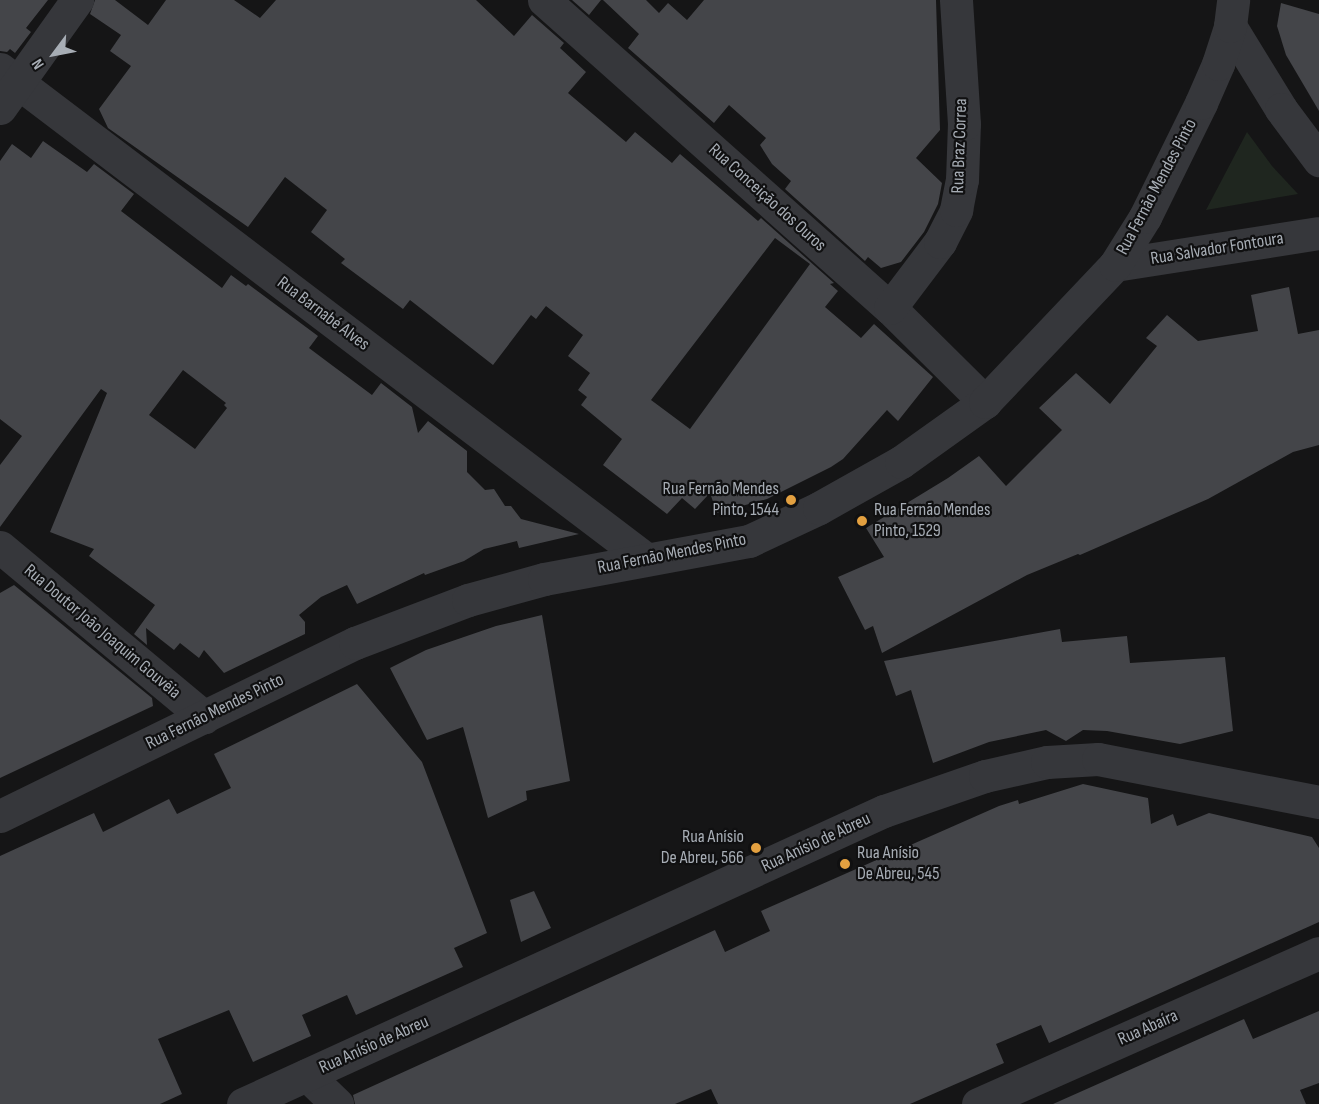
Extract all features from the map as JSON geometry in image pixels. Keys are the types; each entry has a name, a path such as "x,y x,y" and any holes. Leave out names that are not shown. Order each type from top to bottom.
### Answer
{"street":[{"path":"6,86 77,0"},
{"name":"Rua Conceição dos Ouros","path":"544,0 890,308 985,402"},
{"name":"Rua Braz Correa","path":"890,308 940,242 956,210 962,180 964,124 956,0"},
{"path":"1231,13 1281,109 1319,160"},
{"name":"Rua Fernão Mendes Pinto","path":"0,816 355,643 468,600 544,579 749,541 819,508 901,462 985,402 1115,265 1145,217 1201,103 1218,64 1231,13"},
{"name":"Rua Barnabé Alves","path":"6,86 646,560"},
{"name":"Rua Salvador Fontoura","path":"1115,265 1319,233"},
{"name":"Rua Doutor João Joaquim Gouvêia","path":"4,556 204,717"},
{"name":"Rua Anísio de Abreu","path":"243,1104 884,811 985,776 1047,762 1098,759 1319,802"},
{"name":"Rua Abaíra","path":"978,1104 1319,953"},
{"path":"307,1075 337,1104"}],"shaded area":[{"path":"1247,132 1272,166 1298,194 1206,210"}],"building":[{"path":"0,0 48,0 26,28 31,32 15,53 10,49 7,52 0,51"},
{"path":"95,0 115,0 148,25 166,0 234,0 260,18 276,0 476,0 514,36 532,15 564,43 560,48 586,72 568,93 626,142 635,132 672,163 680,154 758,221 761,218 834,283 830,284 838,291 825,307 861,338 874,324 933,377 898,421 887,410 843,459 831,467 767,499 717,513 710,493 695,509 682,498 667,514 603,465 622,439 581,405 587,397 578,390 590,373 568,356 583,335 546,306 536,319 531,315 493,365 410,300 403,309 341,263 345,259 311,232 327,210 285,177 248,227 108,128 99,109 131,66 110,51 121,35 90,14","holes":["775,238 810,264 690,429 651,400"]},
{"path":"572,0 601,0 589,15"},
{"path":"603,0 646,0 659,13 668,3 687,20 704,0 936,0 940,130 916,158 942,183 938,204 924,232 901,262 881,268 868,257 865,261 785,189 791,181 772,164 760,145 766,138 729,105 714,123 628,48 639,34"},
{"path":"1281,3 1319,14 1319,111 1286,55 1277,26"},
{"path":"43,141 87,172 94,164 134,194 121,211 222,288 231,275 246,286 248,284 318,336 309,348 372,395 381,383 412,407 418,433 428,421 467,451 467,472 485,490 494,489 505,506 511,506 521,519 579,534 519,548 517,541 484,549 464,561 425,575 424,573 357,604 347,585 321,597 299,615 305,622 305,634 224,673 204,650 199,658 180,643 174,650 146,628 147,645 134,634 155,605 89,556 94,549 50,532 107,393 101,389 0,527 0,465 22,436 0,419 0,161 12,144 31,158","holes":["183,370 226,403 224,405 227,408 195,449 149,415"]},
{"path":"1289,287 1298,334 1319,330 1319,445 1293,452 1208,499 1080,555 1027,575 882,653 873,626 865,630 838,577 884,557 866,528 948,478 979,456 1006,486 1062,430 1039,408 1076,373 1110,404 1157,346 1146,338 1167,315 1198,341 1258,331 1251,295"},
{"path":"14,585 152,698 153,706 0,778 0,593"},
{"path":"542,615 570,781 526,791 527,800 488,818 463,727 427,740 390,668 426,650 496,626"},
{"path":"1060,629 1062,642 1127,636 1130,663 1225,657 1233,731 1180,744 1107,731 1083,730 1066,741 1046,730 989,742 933,763 911,690 896,696 884,661"},
{"path":"357,684 422,762 487,933 454,948 463,967 356,1015 347,995 302,1015 311,1036 253,1062 229,1010 158,1039 182,1094 160,1104 0,1104 0,856 94,813 103,832 169,799 177,814 231,788 214,754"},
{"path":"1083,784 1148,798 1151,824 1173,814 1177,826 1209,813 1312,837 1319,848 1319,922 1049,1043 1041,1025 996,1044 1004,1063 910,1104 718,1104 711,1089 675,1104 355,1104 353,1095 715,930 725,952 770,931 761,911 999,806 1018,800 1019,804"},
{"path":"534,891 551,928 521,942 510,900"},
{"path":"1319,1011 1319,1083 1300,1090 1306,1104 1053,1104 1244,1019 1253,1039"}],"place":[{"name":"Rua Fernão Mendes Pinto, 1544","path":"791,500"},
{"name":"Rua Fernão Mendes Pinto, 1529","path":"862,521"},
{"name":"Rua Anísio De Abreu, 566","path":"756,848"},
{"name":"Rua Anísio De Abreu, 545","path":"845,864"}]}
